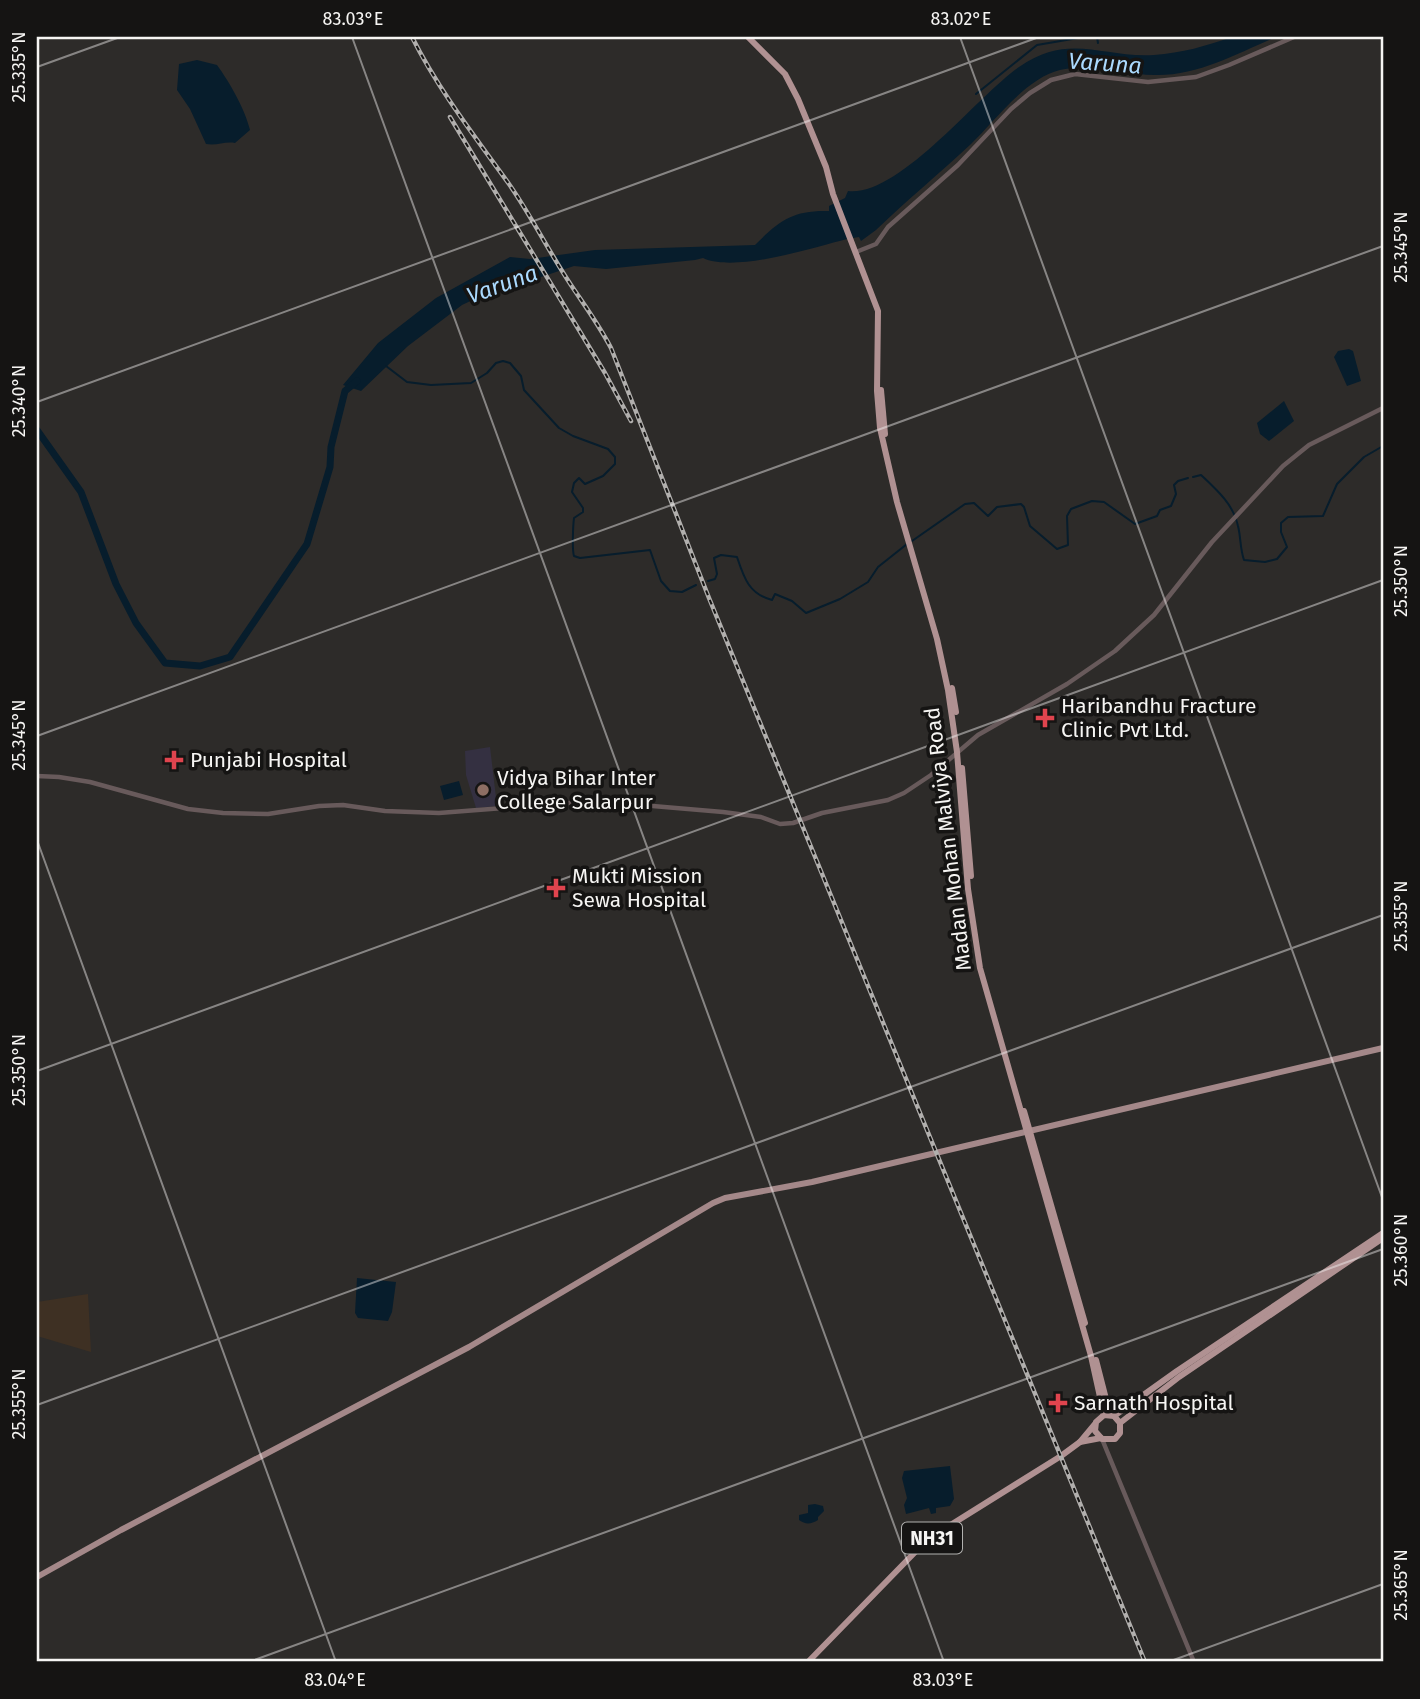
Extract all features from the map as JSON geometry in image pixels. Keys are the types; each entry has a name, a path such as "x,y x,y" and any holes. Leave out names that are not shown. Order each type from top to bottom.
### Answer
{"highway":[{"name":"Madan Mohan Malviya Road","path":"748,37 785,74 826,167 833,194 882,311 881,387 884,430 907,534 945,655 954,697 972,888 983,968 1110,1415"},
{"name":"NH31","path":"808,1662 889,1576 941,1531 1080,1442 1098,1419 1110,1415 1383,1233"},
{"path":"1111,1440 1120,1433 1121,1423 1177,1379 1383,1238"},
{"path":"1110,1415 1121,1423"},
{"path":"1095,1424 1095,1431 1101,1439"},
{"name":"NH31","path":"1080,1442 1111,1440"}],"main road":[{"path":"37,1577 469,1347 725,1198 906,1161 1027,1130 1383,1048"}],"street":[{"path":"857,254 876,244 888,228 958,165 1011,110 1030,93 1051,80 1075,74 1148,82 1196,77 1294,37"},
{"path":"37,776 90,782 188,809 223,813 268,814 343,805 384,811 439,813 594,802 723,812 761,817 780,824 888,800 931,775 983,732 1067,684 1122,645 1154,615 1212,541 1262,487 1309,445 1383,408"},
{"path":"1101,1439 1111,1457 1194,1662"},
{"path":"1111,1440 1111,1457"}],"shaded area":[{"name":"Vidya Bihar Inter College Salarpur","path":"490,747 497,806 476,808 466,775 465,751"},
{"path":"88,1294 91,1352 37,1336 37,1302"}],"water":[{"path":"1232,37 1276,37 1187,72 1155,75 1072,68 1047,75 1023,91 971,144 861,241 859,237 847,239 774,258 734,263 703,258 606,269 574,266 532,280 504,285 462,305 408,346 361,391 343,385 378,343 436,298 510,257 530,259 595,250 755,245 779,223 796,215 829,211 829,206 845,198 848,191 868,189 914,162 1002,81 1037,57 1070,49 1135,55 1164,54 1194,49"},
{"path":"197,60 217,65 241,105 250,130 235,143 206,144 190,109 177,90 179,64"},
{"path":"1338,351 1353,351 1361,381 1347,386 1334,357"},
{"path":"1284,401 1294,421 1269,441 1260,434 1257,423"},
{"path":"459,781 463,795 444,800 440,786"},
{"path":"357,1278 396,1282 392,1312 388,1321 358,1318 355,1313"},
{"path":"950,1466 954,1499 950,1506 936,1508 936,1513 931,1514 929,1508 906,1514 904,1505 907,1498 902,1478 904,1471"},
{"path":"808,1505 823,1506 824,1511 818,1520 804,1523 799,1520 799,1515 808,1513"}],"waterway":[{"path":"976,94 1037,45 1084,37"},
{"path":"1097,37 1098,43"},
{"path":"386,366 407,382 431,385 471,383 487,373 496,363 510,363 521,376 524,390 559,428 608,449 615,457 615,464 603,476 585,484 579,478 574,483 572,492 583,508 583,512 574,518 574,556 580,558 650,550 661,581 670,591 682,592 696,585"},
{"name":"Varuna","path":"37,430 81,492 116,584 136,623 165,663 200,666 230,657 307,544 330,467 331,447 345,391 357,381"},
{"path":"1193,477 1201,475 1228,504 1236,518 1244,560 1265,562 1277,559 1287,547 1281,532 1281,523 1288,517 1323,516 1337,484 1364,457 1383,446"},
{"path":"912,541 965,504 974,503 988,516 997,507 1021,504 1030,526 1057,549 1068,545 1067,516 1071,509 1092,501 1104,502 1135,524 1157,516 1160,510 1171,506 1176,494 1174,485 1188,478"},
{"path":"708,581 715,579 717,574 714,558 721,555 737,557 745,578 758,594 772,600 775,594 792,601 806,613 840,599 868,582 878,567 907,544"}],"railway":[{"path":"412,37 445,94 517,196 611,348 709,598 1145,1662"},
{"path":"450,117 605,373 631,421"}],"place":[{"name":"Haribandhu Fracture Clinic Pvt Ltd.","path":"1045,718"},
{"name":"Punjabi Hospital","path":"174,760"},
{"name":"Vidya Bihar Inter College Salarpur","path":"483,790"},
{"name":"Mukti Mission Sewa Hospital","path":"556,888"},
{"name":"Sarnath Hospital","path":"1058,1403"}]}
